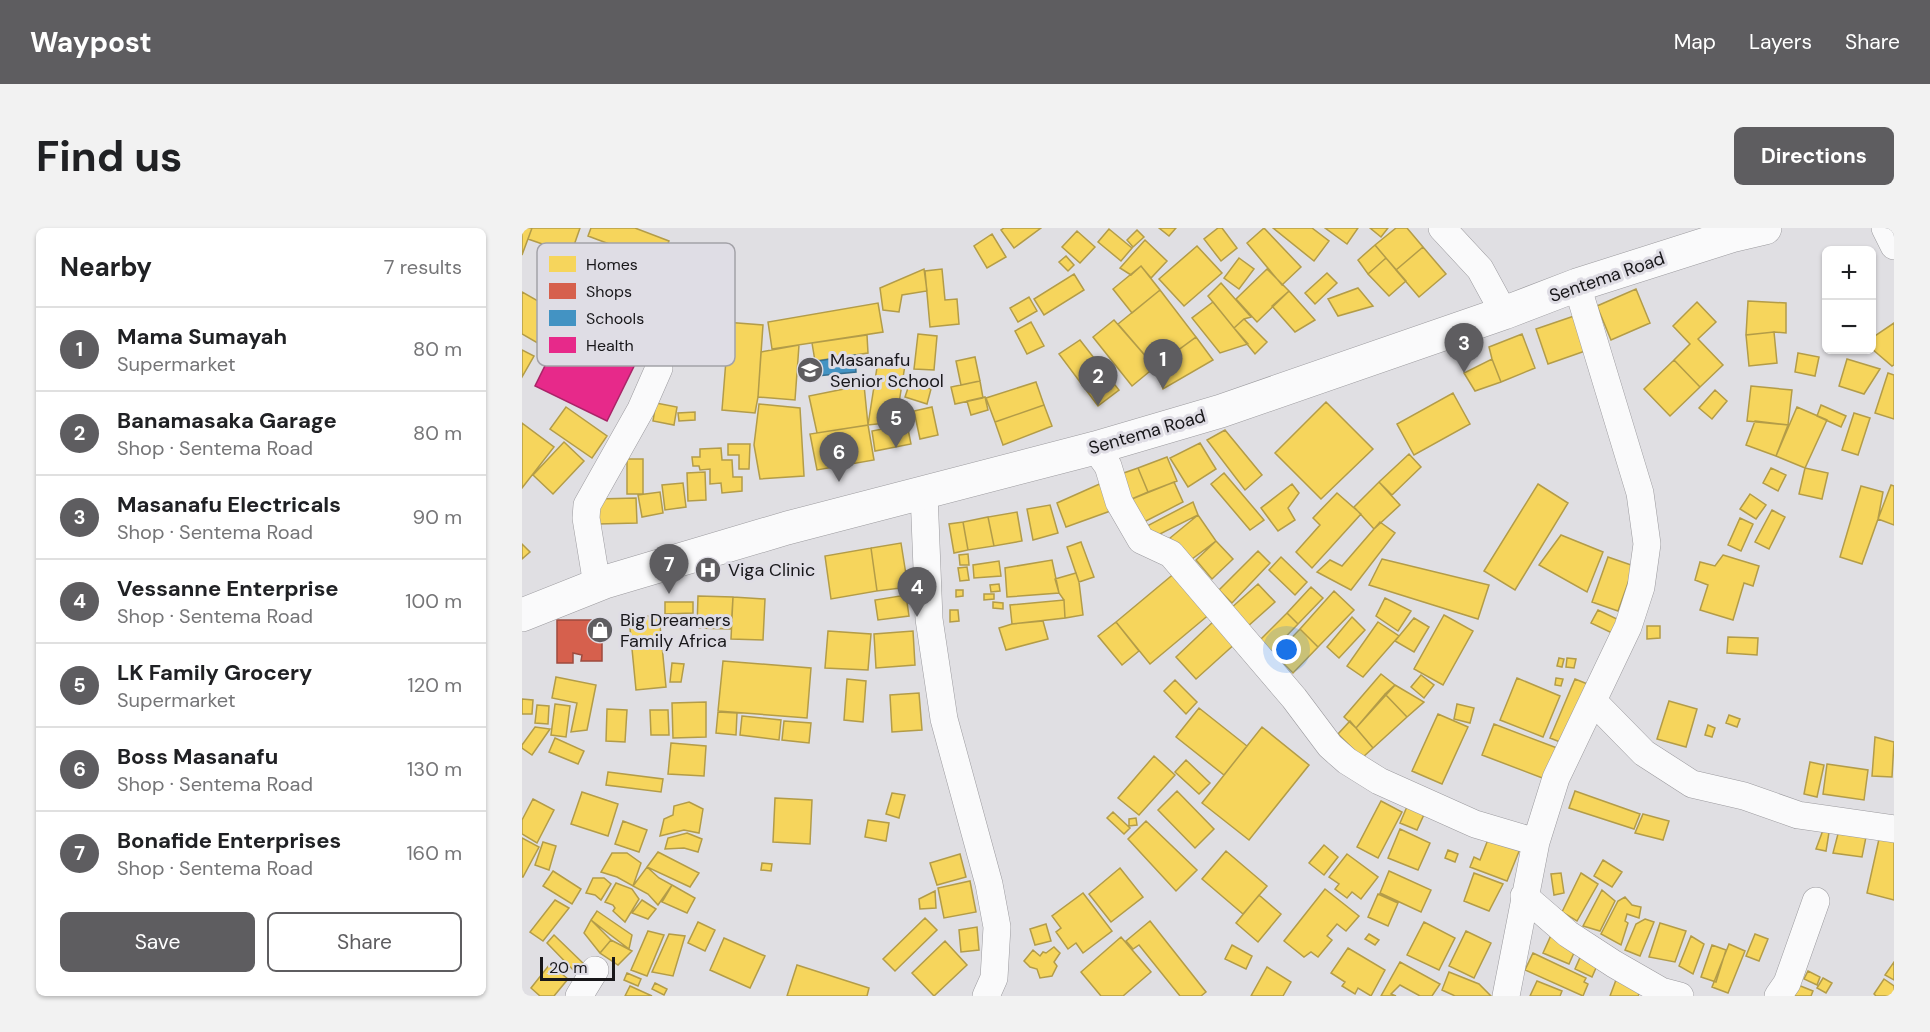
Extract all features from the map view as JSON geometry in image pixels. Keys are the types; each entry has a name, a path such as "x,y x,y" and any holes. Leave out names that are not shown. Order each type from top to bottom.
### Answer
{"main road":[{"name":"Sentema Road","path":"522,615 597,585 787,528 1095,448 1221,411 1504,314 1577,285 1730,232 1765,228"}],"street":[{"path":"1443,228 1480,269 1504,314"},
{"path":"1885,228 1894,246"},
{"path":"1506,996 1536,842 1556,778 1628,627 1641,587 1647,544 1640,493 1577,285"},
{"path":"597,585 586,518 588,505 641,409 659,368"},
{"path":"1095,448 1108,466 1119,502 1141,540 1171,554 1268,666 1330,746 1347,761 1379,781 1475,824 1536,842"},
{"path":"924,494 929,619 944,719 989,884 997,927 995,990"},
{"path":"1593,701 1644,753 1692,784 1744,796 1798,815 1894,829"},
{"path":"1524,896 1577,940 1661,991 1680,996"},
{"path":"1778,996 1787,983 1816,901"},
{"path":"579,996 596,970"}],"building: Homes":[{"path":"522,228 532,228 522,255"},
{"path":"532,228 580,228 575,243 539,243 528,239"},
{"path":"591,228 635,228 669,241 668,243 607,243 588,236"},
{"path":"1004,228 1041,228 1014,248 1001,230"},
{"path":"1159,228 1176,228 1169,236"},
{"path":"1218,228 1222,228 1237,248 1221,261 1204,239"},
{"path":"1264,228 1301,267 1282,285 1247,243"},
{"path":"1273,228 1312,228 1329,241 1314,261"},
{"path":"1325,228 1358,228 1347,244"},
{"path":"1370,228 1388,228 1381,237"},
{"path":"1396,228 1407,228 1423,247 1396,270 1375,245"},
{"path":"1109,229 1132,248 1121,261 1098,242"},
{"path":"1137,230 1144,237 1133,247 1127,240"},
{"path":"1077,231 1095,247 1080,263 1062,247"},
{"path":"992,234 1006,257 987,268 974,246"},
{"path":"1145,240 1167,261 1151,278 1141,266 1131,275 1120,268"},
{"path":"1375,245 1386,258 1368,274 1358,260"},
{"path":"1197,246 1222,273 1184,306 1159,279"},
{"path":"1423,247 1446,274 1419,297 1396,270"},
{"path":"1066,256 1074,265 1068,271 1059,262"},
{"path":"1239,258 1254,269 1239,289 1224,278"},
{"path":"1386,258 1406,281 1389,296 1368,274"},
{"path":"1141,266 1160,290 1132,313 1113,289"},
{"path":"924,269 927,291 902,295 899,312 883,310 880,288"},
{"path":"942,269 945,300 957,299 959,324 930,327 925,271"},
{"path":"1267,269 1289,291 1257,322 1236,299"},
{"path":"1327,273 1337,283 1315,304 1305,293"},
{"path":"1074,274 1084,290 1044,315 1034,299"},
{"path":"1221,283 1251,317 1244,319 1234,328 1208,296"},
{"path":"1358,288 1373,306 1338,316 1328,299"},
{"path":"1636,289 1650,323 1611,340 1597,306"},
{"path":"1160,290 1196,337 1155,367 1118,324"},
{"path":"1289,291 1315,320 1295,332 1272,306"},
{"path":"522,292 537,301 537,343 522,334"},
{"path":"1029,297 1037,311 1018,322 1010,308"},
{"path":"1748,301 1786,303 1786,333 1746,335"},
{"path":"1213,302 1248,344 1220,353 1192,318"},
{"path":"1697,302 1716,322 1698,339 1723,365 1700,387 1674,360 1690,344 1673,326"},
{"path":"878,303 883,332 772,349 768,322"},
{"path":"1577,315 1588,350 1548,364 1536,329"},
{"path":"1244,319 1267,342 1255,354 1234,328"},
{"path":"1114,320 1155,367 1132,386 1093,337"},
{"path":"1031,322 1044,346 1027,354 1015,331"},
{"path":"735,323 763,325 755,413 722,410 726,366 735,366"},
{"path":"1894,323 1894,365 1892,366 1876,352 1876,335"},
{"path":"1774,332 1777,363 1749,366 1746,335"},
{"path":"918,334 937,336 934,370 914,369"},
{"path":"1522,334 1535,368 1501,382 1489,347"},
{"path":"867,335 868,353 815,361 812,343"},
{"path":"1196,337 1213,360 1163,389 1155,367"},
{"path":"1080,340 1119,390 1098,406 1059,354"},
{"path":"799,345 795,400 758,397 761,352"},
{"path":"522,350 534,356 522,377"},
{"path":"1798,353 1819,357 1815,376 1795,372"},
{"path":"975,357 980,381 961,385 956,361"},
{"path":"1492,359 1501,382 1475,391 1464,373"},
{"path":"1847,359 1880,369 1864,394 1839,386"},
{"path":"1674,360 1700,387 1670,416 1644,389"},
{"path":"878,361 905,365 896,422 868,425"},
{"path":"1888,373 1894,375 1894,419 1875,413"},
{"path":"980,381 983,398 955,404 951,387"},
{"path":"910,382 931,389 927,404 905,397"},
{"path":"1036,382 1044,405 995,422 986,398"},
{"path":"864,385 868,425 817,433 809,396"},
{"path":"1751,386 1792,390 1788,425 1747,421"},
{"path":"1715,390 1727,401 1712,419 1699,408"},
{"path":"1453,393 1470,424 1414,455 1397,424"},
{"path":"985,397 988,410 971,415 967,401"},
{"path":"1326,402 1373,449 1321,499 1275,453"},
{"path":"656,403 677,407 674,425 653,421"},
{"path":"759,404 800,408 804,476 760,479 754,445"},
{"path":"1044,405 1052,426 1003,445 995,422"},
{"path":"1821,405 1846,416 1841,427 1817,416"},
{"path":"566,407 607,436 592,458 550,429"},
{"path":"932,407 938,435 920,439 914,411"},
{"path":"1797,407 1827,420 1805,468 1776,456"},
{"path":"695,412 695,420 679,421 678,413"},
{"path":"1854,413 1870,418 1858,455 1842,450"},
{"path":"1755,421 1788,425 1776,456 1746,445"},
{"path":"522,423 554,447 522,488"},
{"path":"907,424 911,444 875,451 872,431"},
{"path":"868,425 874,460 817,470 810,434"},
{"path":"1225,430 1262,475 1245,490 1207,440"},
{"path":"564,442 584,461 553,494 533,475"},
{"path":"1200,443 1216,469 1188,487 1170,458"},
{"path":"728,444 750,444 749,469 739,469 739,455 728,455"},
{"path":"721,448 722,460 732,460 733,477 742,477 742,491 722,493 721,483 710,484 710,469 700,470 699,466 693,466 692,457 700,457 700,449"},
{"path":"1409,454 1421,467 1392,495 1379,482"},
{"path":"1167,457 1177,481 1148,492 1138,468"},
{"path":"627,459 643,459 643,494 627,494"},
{"path":"1138,468 1148,492 1127,501 1118,475"},
{"path":"1771,468 1786,475 1778,491 1763,483"},
{"path":"1805,468 1828,473 1822,499 1799,494"},
{"path":"705,472 706,500 688,501 687,473"},
{"path":"1224,473 1264,520 1250,530 1211,484"},
{"path":"1104,482 1116,509 1066,527 1057,503"},
{"path":"1174,482 1183,502 1142,523 1127,501"},
{"path":"1379,482 1400,505 1374,529 1354,507"},
{"path":"683,483 686,507 665,510 662,485"},
{"path":"1292,484 1299,493 1288,508 1295,520 1278,531 1261,508"},
{"path":"1538,484 1568,503 1515,590 1484,571"},
{"path":"1891,485 1894,486 1894,525 1878,519"},
{"path":"1861,486 1883,492 1878,519 1862,564 1840,557"},
{"path":"660,492 663,513 642,517 638,495"},
{"path":"1337,493 1361,514 1312,568 1296,552 1320,525 1313,518"},
{"path":"1750,494 1766,505 1756,519 1740,509"},
{"path":"636,498 637,523 598,524 597,499"},
{"path":"1193,502 1198,515 1152,538 1147,526"},
{"path":"1050,505 1058,533 1033,540 1027,509"},
{"path":"1772,510 1785,517 1769,549 1755,542"},
{"path":"1017,512 1022,541 994,546 988,517"},
{"path":"1198,515 1216,541 1188,562 1170,538"},
{"path":"988,517 994,546 968,550 963,522"},
{"path":"1740,518 1753,524 1741,551 1728,545"},
{"path":"963,522 968,550 954,553 949,524"},
{"path":"1380,522 1395,533 1351,590 1317,572 1330,560 1342,566"},
{"path":"1561,535 1603,552 1587,592 1539,565"},
{"path":"1216,541 1233,559 1212,579 1196,560"},
{"path":"1081,542 1094,577 1079,582 1067,547"},
{"path":"901,543 908,587 877,591 871,548"},
{"path":"522,544 530,552 522,559"},
{"path":"871,548 877,591 831,599 825,556"},
{"path":"1258,551 1270,563 1232,603 1219,590"},
{"path":"968,554 969,565 960,565 959,555"},
{"path":"1723,555 1759,566 1753,586 1744,583 1733,620 1700,610 1708,585 1695,580 1700,562 1715,566"},
{"path":"1281,557 1307,582 1295,595 1269,570"},
{"path":"1608,557 1634,566 1618,611 1592,602"},
{"path":"1382,559 1489,585 1478,619 1369,585"},
{"path":"1052,560 1059,593 1007,597 1005,568"},
{"path":"999,561 1001,576 974,578 973,565"},
{"path":"967,567 969,580 960,581 958,568"},
{"path":"1176,572 1211,613 1150,664 1116,622"},
{"path":"1076,573 1083,615 1065,618 1064,600 1059,593 1055,579"},
{"path":"999,584 1000,591 991,592 990,585"},
{"path":"1258,584 1275,602 1247,627 1230,609"},
{"path":"1311,587 1323,598 1298,624 1287,613"},
{"path":"956,590 963,590 963,596 956,597"},
{"path":"1334,591 1354,610 1318,647 1300,629"},
{"path":"984,594 994,594 994,599 984,600"},
{"path":"906,595 909,616 878,620 875,600"},
{"path":"698,596 733,597 731,629 697,628"},
{"path":"733,597 765,599 763,640 731,639"},
{"path":"1385,598 1411,611 1398,631 1376,616"},
{"path":"1064,600 1065,618 1012,624 1010,605"},
{"path":"665,602 693,602 693,613 665,614"},
{"path":"993,602 1003,603 1003,609 993,608"},
{"path":"950,610 958,610 959,621 950,622"},
{"path":"1598,610 1619,620 1612,633 1591,623"},
{"path":"1287,613 1298,624 1270,653 1259,641"},
{"path":"659,615 666,687 636,690 629,618"},
{"path":"1444,615 1473,631 1443,685 1414,669"},
{"path":"1352,617 1365,630 1339,658 1327,647"},
{"path":"1414,618 1429,627 1414,652 1395,641"},
{"path":"1216,619 1237,642 1196,679 1176,657"},
{"path":"1043,621 1048,639 1006,650 999,628 1012,624"},
{"path":"1116,622 1139,651 1122,665 1098,636"},
{"path":"1378,622 1399,636 1363,677 1347,666"},
{"path":"1647,626 1660,626 1660,638 1647,639"},
{"path":"1300,629 1318,647 1293,673 1275,655"},
{"path":"828,631 871,634 868,670 825,668"},
{"path":"913,631 915,665 876,668 874,634"},
{"path":"1728,637 1758,638 1757,655 1727,653"},
{"path":"1559,658 1564,659 1562,667 1557,666"},
{"path":"1567,658 1576,659 1574,668 1566,667"},
{"path":"723,661 811,668 807,718 718,711"},
{"path":"672,663 684,664 681,682 670,682"},
{"path":"1381,674 1395,685 1356,728 1344,717"},
{"path":"1421,675 1434,685 1424,698 1411,687"},
{"path":"556,677 596,685 587,730 571,732 577,703 552,698"},
{"path":"1517,678 1560,696 1543,737 1500,720"},
{"path":"1556,678 1563,679 1561,686 1555,685"},
{"path":"847,679 866,681 863,722 844,720"},
{"path":"1575,679 1590,685 1565,744 1550,738"},
{"path":"1175,680 1197,702 1186,714 1164,691"},
{"path":"1395,685 1424,702 1407,717 1385,694"},
{"path":"919,693 922,730 892,732 890,695"},
{"path":"1385,694 1407,717 1373,748 1356,728"},
{"path":"522,699 533,700 532,714 522,714"},
{"path":"1669,701 1697,709 1686,747 1657,739"},
{"path":"706,702 706,737 673,738 672,703"},
{"path":"555,704 570,706 566,737 551,735"},
{"path":"1457,704 1474,708 1470,723 1454,719"},
{"path":"537,705 549,706 548,724 535,723"},
{"path":"1199,708 1247,746 1224,775 1176,737"},
{"path":"607,709 627,710 625,742 606,741"},
{"path":"650,710 668,710 669,735 651,735"},
{"path":"718,712 737,713 736,735 716,733"},
{"path":"1438,714 1468,727 1442,784 1412,771"},
{"path":"1729,715 1740,719 1737,727 1726,723"},
{"path":"742,716 781,720 779,740 740,735"},
{"path":"784,721 811,723 809,743 782,740"},
{"path":"1350,721 1373,748 1362,758 1338,734"},
{"path":"1494,724 1557,748 1545,779 1482,755"},
{"path":"1708,725 1715,728 1712,737 1705,735"},
{"path":"535,727 550,729 532,755 522,748 522,745"},
{"path":"1262,727 1309,765 1249,840 1202,803"},
{"path":"1875,737 1894,742 1892,777 1872,776"},
{"path":"555,738 584,751 578,764 549,752"},
{"path":"671,743 706,746 704,776 668,774"},
{"path":"1154,756 1175,775 1139,815 1118,798"},
{"path":"1186,760 1210,783 1199,794 1175,772"},
{"path":"1810,762 1824,765 1817,797 1804,794"},
{"path":"1827,764 1868,770 1864,800 1823,794"},
{"path":"608,772 663,779 661,792 606,785"},
{"path":"1177,791 1214,829 1195,848 1158,810"},
{"path":"1575,791 1640,814 1634,829 1569,808"},
{"path":"582,792 618,804 608,836 571,824"},
{"path":"892,793 905,795 899,818 886,814"},
{"path":"775,798 812,800 810,844 773,842"},
{"path":"533,799 554,810 537,843 522,834 522,820"},
{"path":"1381,801 1402,812 1378,858 1357,847"},
{"path":"689,802 703,809 699,833 684,830 660,836 664,819 673,815 674,806"},
{"path":"1409,802 1426,810 1417,830 1400,823"},
{"path":"1113,812 1130,828 1124,834 1107,818"},
{"path":"1643,814 1669,821 1663,840 1635,833"},
{"path":"1136,818 1137,825 1129,826 1129,819"},
{"path":"868,820 889,823 886,841 865,837"},
{"path":"623,821 647,830 639,852 615,844"},
{"path":"1146,821 1197,870 1176,891 1128,839"},
{"path":"1826,822 1830,826 1826,851 1816,849"},
{"path":"1400,829 1430,843 1418,870 1388,858"},
{"path":"1839,830 1867,832 1862,857 1833,853"},
{"path":"1881,830 1894,834 1894,900 1867,893"},
{"path":"1491,832 1522,844 1507,881 1470,867 1474,857 1480,860"},
{"path":"687,833 702,839 698,852 684,848 665,849 668,838"},
{"path":"522,838 539,847 523,877 522,877"},
{"path":"543,842 556,846 549,870 535,865"},
{"path":"1324,845 1338,857 1324,875 1309,863"},
{"path":"1448,850 1458,854 1455,862 1445,858"},
{"path":"1226,851 1267,886 1243,914 1202,879"},
{"path":"658,852 699,873 690,887 647,867"},
{"path":"612,853 627,853 641,863 633,886 617,877 601,872"},
{"path":"960,854 966,877 937,885 930,863"},
{"path":"1347,854 1378,877 1361,899 1352,892 1347,898 1335,889 1339,884 1329,877"},
{"path":"1603,860 1622,872 1612,887 1594,876"},
{"path":"762,863 772,864 771,871 761,870"},
{"path":"647,867 659,878 672,885 658,905 648,894 633,886"},
{"path":"1120,868 1143,897 1111,922 1089,894"},
{"path":"553,871 581,889 572,904 543,886"},
{"path":"1389,871 1431,890 1421,912 1380,893"},
{"path":"1474,873 1503,884 1489,911 1464,901"},
{"path":"1561,873 1564,893 1554,895 1551,874"},
{"path":"1581,873 1598,884 1577,921 1562,912"},
{"path":"593,878 604,878 611,884 601,900 595,895 586,893"},
{"path":"970,881 976,912 944,918 938,888"},
{"path":"616,883 632,889 639,899 625,922 613,911 615,908 613,905 605,902"},
{"path":"672,885 695,898 687,913 662,902"},
{"path":"1325,889 1359,916 1346,931 1337,924 1327,936 1332,940 1318,957 1311,952 1304,957 1284,941"},
{"path":"1602,890 1615,901 1600,931 1583,926"},
{"path":"935,891 936,908 920,909 919,899"},
{"path":"1083,893 1112,931 1083,953 1076,943 1068,949 1056,932 1061,928 1052,916"},
{"path":"1378,894 1398,903 1388,926 1368,917"},
{"path":"1259,895 1281,914 1258,942 1236,923"},
{"path":"1625,897 1632,905 1641,907 1639,918 1627,914 1625,921 1628,923 1621,945 1601,934 1618,901"},
{"path":"555,900 569,908 543,941 530,932"},
{"path":"642,900 656,909 648,919 632,913"},
{"path":"597,911 632,935 629,949 591,920"},
{"path":"925,918 937,930 895,971 883,959"},
{"path":"1645,919 1654,922 1640,956 1625,950 1636,924"},
{"path":"591,920 611,940 600,953 584,933"},
{"path":"1150,921 1206,992 1201,996 1180,996 1139,945 1133,949 1126,941"},
{"path":"698,922 715,930 705,951 688,943"},
{"path":"1424,922 1455,938 1439,970 1407,955"},
{"path":"1660,923 1686,931 1675,962 1649,957"},
{"path":"1046,924 1051,941 1035,945 1030,929"},
{"path":"977,927 979,950 961,952 959,930"},
{"path":"648,931 664,935 647,976 631,970"},
{"path":"1466,931 1491,943 1474,978 1449,966"},
{"path":"1552,933 1578,944 1569,964 1543,953"},
{"path":"669,934 685,936 673,976 652,972"},
{"path":"1369,934 1379,940 1375,945 1365,939"},
{"path":"1755,934 1768,939 1759,961 1746,956"},
{"path":"554,935 587,967 579,976 547,943"},
{"path":"1691,936 1704,944 1693,974 1679,966"},
{"path":"1121,937 1151,972 1123,996 1101,996 1081,972"},
{"path":"724,938 765,956 750,988 710,970"},
{"path":"611,940 632,951 618,965 600,953"},
{"path":"945,941 967,965 934,996 912,973"},
{"path":"1729,944 1745,951 1728,993 1712,987"},
{"path":"1232,945 1252,956 1246,969 1225,959"},
{"path":"1712,945 1726,950 1716,982 1701,977"},
{"path":"1054,947 1060,953 1054,962 1057,966 1052,976 1040,978 1037,969 1030,967 1024,961 1033,950 1040,956"},
{"path":"1348,948 1385,970 1371,996 1358,988 1355,994 1342,986 1345,982 1331,973"},
{"path":"1533,953 1586,978 1584,982 1588,984 1583,996 1525,970"},
{"path":"1582,953 1599,961 1592,977 1575,969"},
{"path":"1400,962 1440,984 1432,996 1420,996 1400,985 1391,994 1396,996 1381,996"},
{"path":"1894,962 1894,980 1885,975"},
{"path":"550,964 568,979 554,996 540,996 531,988"},
{"path":"797,965 869,988 867,996 787,996"},
{"path":"1267,967 1291,982 1283,996 1251,996"},
{"path":"1808,971 1820,977 1817,985 1804,979"},
{"path":"1449,972 1479,984 1491,996 1455,996 1442,990"},
{"path":"627,973 641,979 638,986 624,980"},
{"path":"1823,978 1832,983 1826,993 1817,988"},
{"path":"1884,979 1894,986 1894,996 1874,994"},
{"path":"1616,980 1641,990 1638,996 1610,996"},
{"path":"1537,981 1562,991 1560,996 1530,996"},
{"path":"655,983 667,989 664,995 652,989"},
{"path":"1798,985 1813,991 1811,996 1794,996"},
{"path":"630,986 652,996 625,996"}],"building: Shops":[{"path":"557,620 602,620 602,661 581,661 582,655 573,653 573,663 557,663"}],"building: Schools":[{"path":"855,355 856,372 807,377 805,363"}],"building: Health":[{"path":"545,366 634,366 607,421 535,386"}],"place":[{"name":"Masanafu Senior School","path":"810,370"},
{"name":"Masanafu Electricals","path":"1464,373"},
{"name":"Mama Sumayah","path":"1163,389"},
{"name":"Banamasaka Garage","path":"1098,406"},
{"name":"LK Family Grocery","path":"896,448"},
{"name":"Boss Masanafu","path":"839,482"},
{"name":"Viga Clinic","path":"708,570"},
{"name":"Bonafide Enterprises","path":"669,594"},
{"name":"Vessanne Enterprise","path":"917,617"},
{"name":"Big Dreamers Family Africa","path":"600,630"}]}
